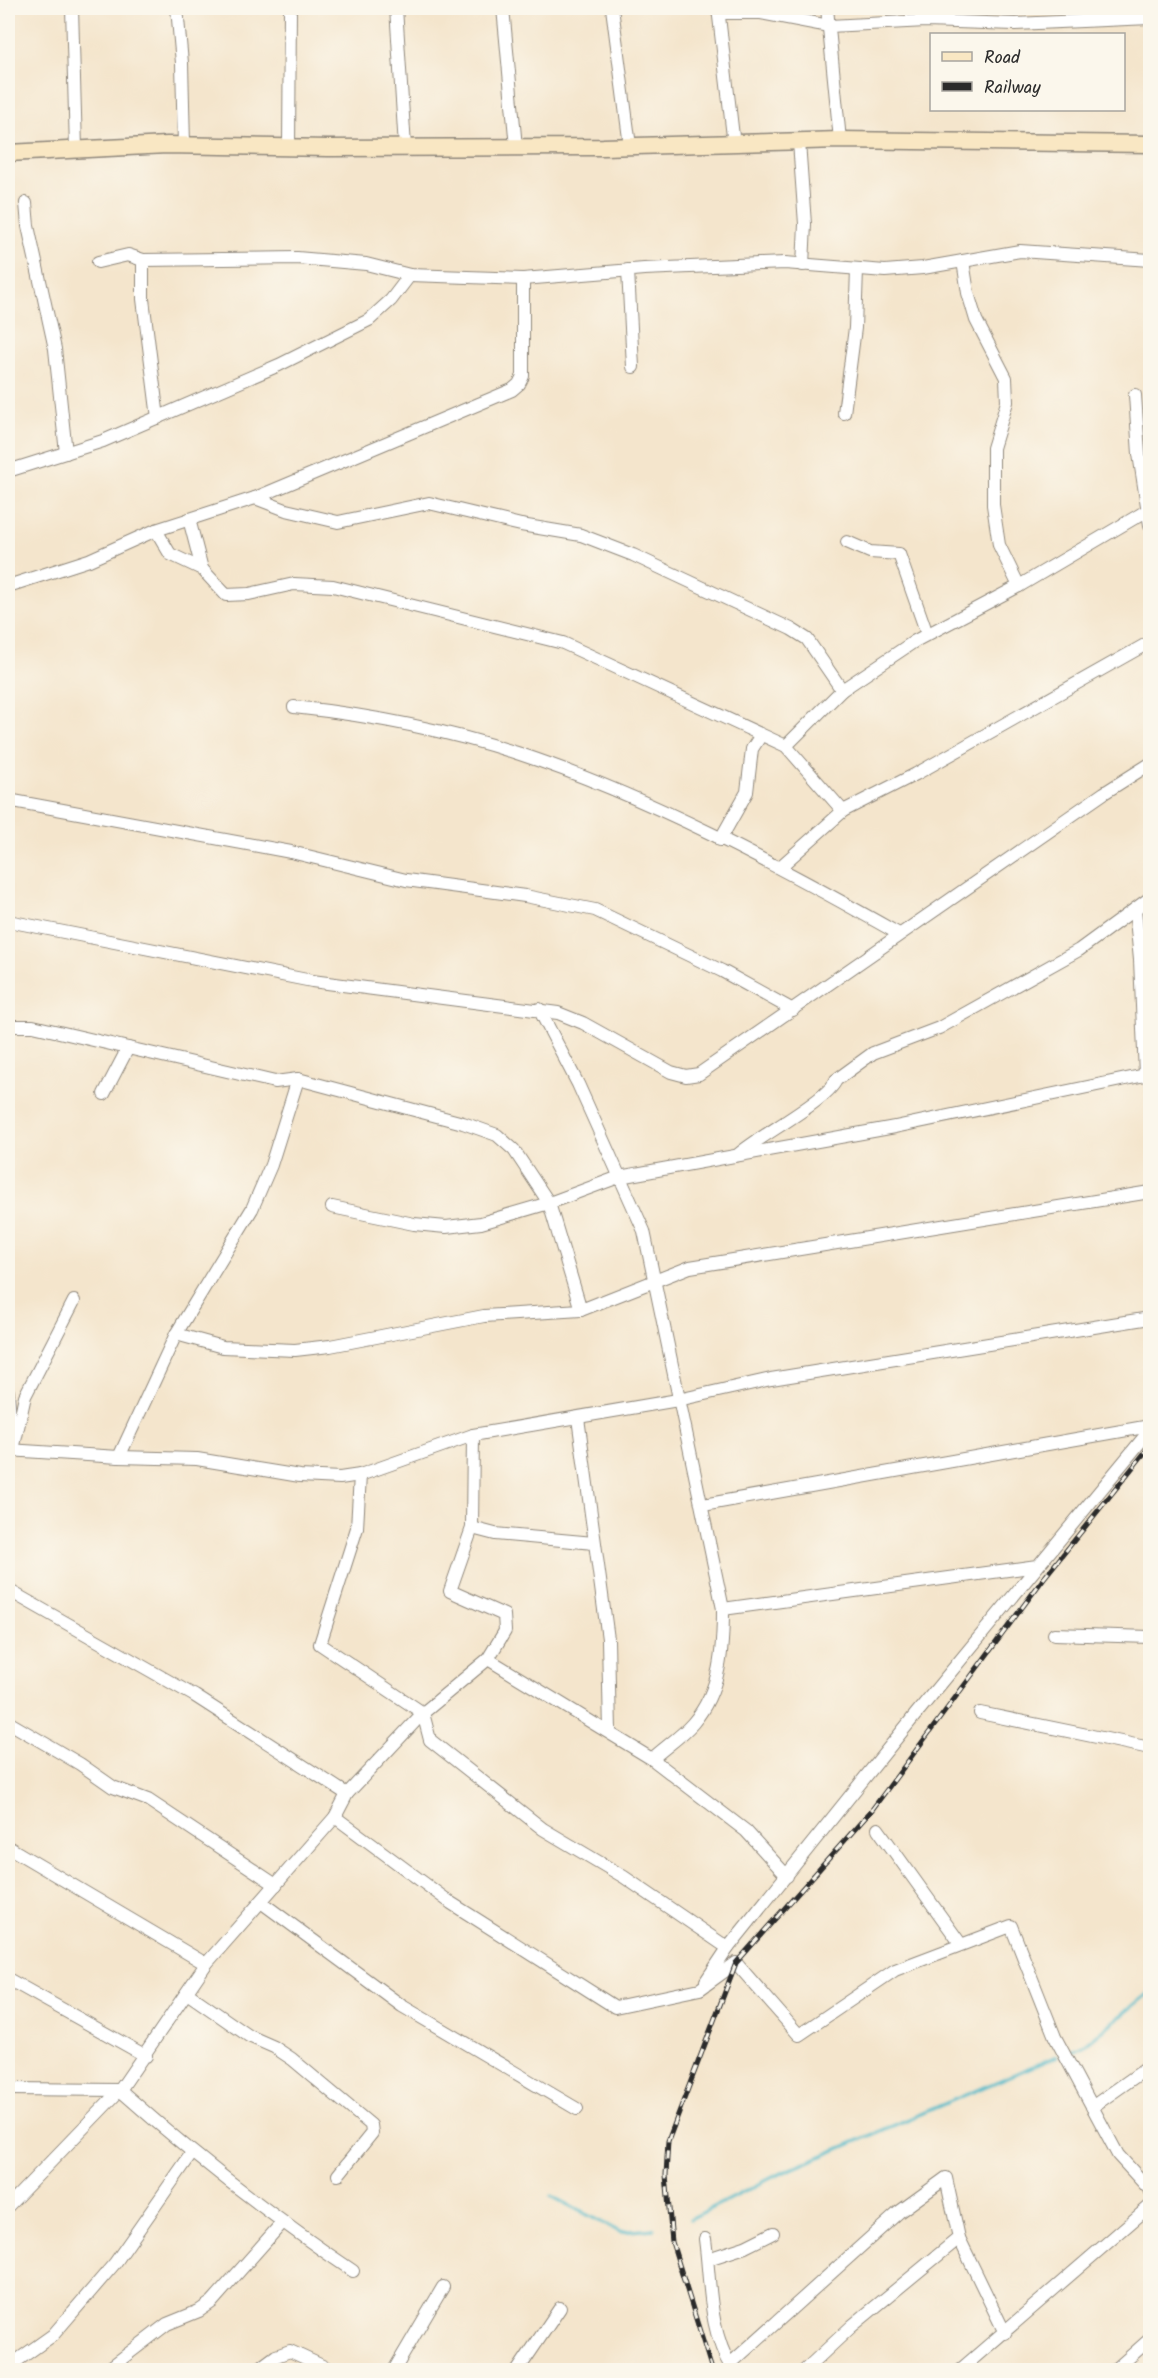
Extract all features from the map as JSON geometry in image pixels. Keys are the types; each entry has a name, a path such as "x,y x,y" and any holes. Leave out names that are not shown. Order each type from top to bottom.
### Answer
{"street":[{"path":"72,8 76,149"},
{"path":"177,8 182,63 184,145"},
{"path":"289,147 290,8"},
{"path":"396,8 405,147"},
{"path":"503,8 516,147"},
{"path":"612,8 630,146"},
{"path":"827,8 840,140"},
{"path":"734,145 718,10 761,13 829,26 926,21 1015,24 1150,18"},
{"path":"8,153 184,145 516,147 734,145 840,140 1150,144"},
{"path":"799,142 805,224 803,265"},
{"path":"26,203 27,226 55,349 66,453"},
{"path":"98,262 128,255 143,260 297,258 366,264 410,275 523,279 628,270 785,263 885,271 1020,251 1150,260"},
{"path":"143,260 143,299 158,418"},
{"path":"963,261 968,294 976,320 1006,378 1008,388 993,448 993,505 999,545 1019,586"},
{"path":"844,413 855,328 857,269"},
{"path":"628,270 633,367"},
{"path":"8,471 66,453 158,418 279,365 369,320 391,300 410,275"},
{"path":"8,586 89,560 156,530 255,498 512,390 523,376 523,279"},
{"path":"1135,395 1145,453 1150,525"},
{"path":"255,498 286,510 338,522 429,502 521,525 581,535 633,555 791,629 807,639 842,690"},
{"path":"786,746 842,690 927,634 1019,586 1148,510"},
{"path":"189,519 202,569"},
{"path":"156,530 170,554 202,569 226,595 249,594 294,584 333,586 563,643 786,746 843,811"},
{"path":"847,542 870,552 898,554 927,634"},
{"path":"780,867 843,811 916,774 1150,642"},
{"path":"294,707 432,731 514,752 572,773 780,867 899,934"},
{"path":"720,840 747,792 752,749 761,735"},
{"path":"8,921 312,981 539,1009 583,1023 671,1072 687,1076 699,1074 1104,793 1150,764"},
{"path":"8,800 291,852 406,880 525,896 595,910 722,971 792,1010"},
{"path":"738,1154 755,1139 816,1100 833,1087 836,1080 873,1053 939,1028 1079,950 1150,898"},
{"path":"332,1207 414,1224 446,1227 481,1223 549,1203 619,1177 895,1127 1148,1074 1135,909"},
{"path":"539,1009 578,1084 644,1231 653,1283 723,1609 723,1658 712,1689 694,1722 652,1759"},
{"path":"8,1026 33,1026 275,1082 298,1079 463,1123 497,1135 514,1150 549,1203 581,1310"},
{"path":"104,1094 128,1048"},
{"path":"119,1457 176,1334 252,1209 271,1165 298,1079"},
{"path":"176,1334 223,1347 295,1350 330,1346 483,1316 581,1310 690,1267 1150,1192"},
{"path":"10,1450 25,1396 74,1301"},
{"path":"10,1450 197,1459 300,1476 340,1478 360,1475 473,1435 678,1400 771,1379 1150,1318"},
{"path":"8,1392 10,1450"},
{"path":"578,1418 608,1639 610,1732"},
{"path":"702,1505 1150,1428"},
{"path":"700,1989 728,1948 1150,1428"},
{"path":"8,2206 120,2090 146,2056 206,1964 335,1817 347,1794 423,1713 488,1659 505,1631 504,1615 450,1591 472,1528 473,1435"},
{"path":"360,1475 357,1528 320,1644 423,1713 430,1740 543,1829 624,1877 728,1948"},
{"path":"472,1528 495,1534 594,1543"},
{"path":"723,1609 1037,1566"},
{"path":"8,1590 195,1696 347,1794"},
{"path":"1054,1634 1150,1637"},
{"path":"488,1659 652,1759 746,1831 787,1876"},
{"path":"980,1713 1150,1748"},
{"path":"8,1722 80,1764 113,1787 148,1800 276,1885"},
{"path":"335,1817 451,1904 615,2007 700,1989 736,1963 799,2035 895,1970 960,1943 1011,1926 1054,2037 1118,2155 1150,2190"},
{"path":"878,1829 960,1943"},
{"path":"8,1847 206,1964"},
{"path":"261,1902 402,2006 577,2109"},
{"path":"8,1979 146,2056"},
{"path":"187,1994 249,2036 274,2047 292,2059 371,2124 372,2133 338,2175"},
{"path":"1092,2107 1150,2066"},
{"path":"8,2089 120,2090 192,2153 282,2223 353,2271"},
{"path":"8,2367 53,2335 115,2263 192,2153"},
{"path":"705,2239 710,2301 717,2337 731,2368 899,2212 946,2178 959,2238 1005,2333"},
{"path":"960,2370 1150,2206"},
{"path":"107,2370 167,2324 199,2311 212,2302 282,2223"},
{"path":"708,2259 745,2247 773,2233"},
{"path":"805,2370 852,2326 959,2238"},
{"path":"394,2370 443,2287"},
{"path":"518,2370 560,2308"},
{"path":"1115,2370 1150,2339"},
{"path":"257,2370 282,2352 290,2351 331,2370"}],"waterway":[{"path":"1069,2052 1083,2046 1150,1992"},
{"path":"690,2219 777,2175 1057,2056"},
{"path":"551,2196 620,2232 654,2229"}],"railway":[{"path":"712,2370 672,2242 666,2175 668,2141 736,1963 871,1811 1044,1578 1150,1446"}]}
